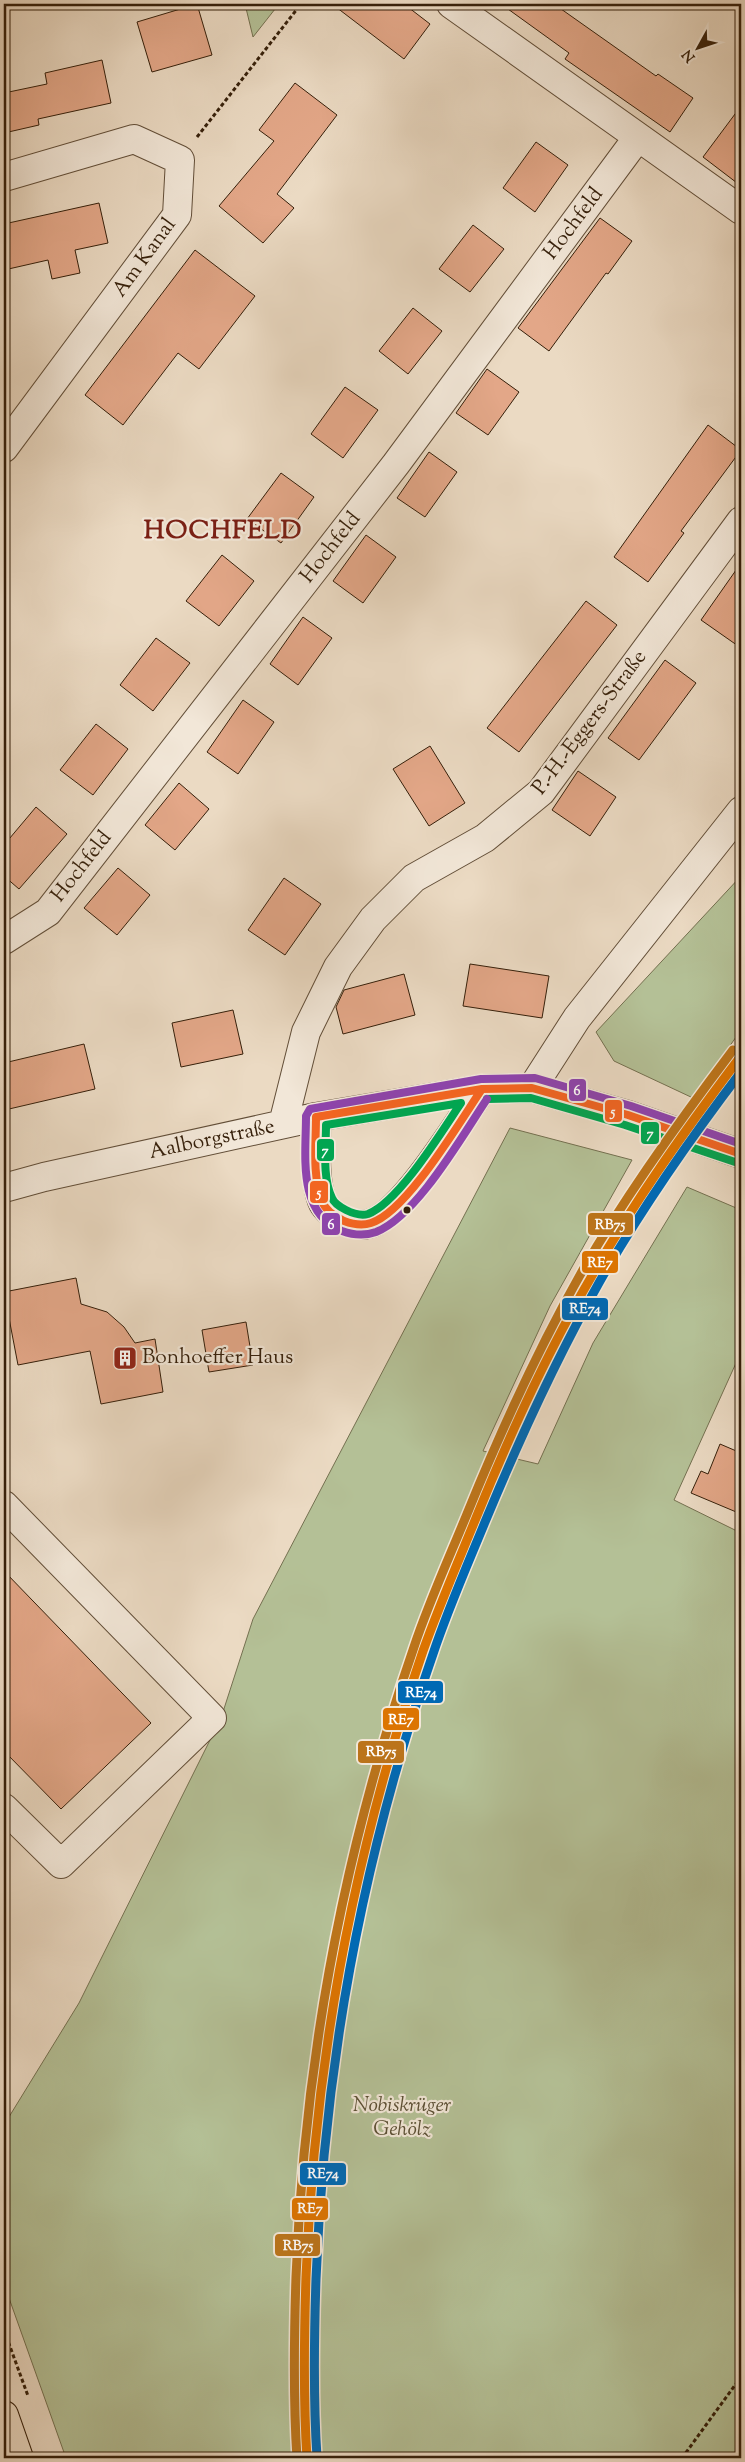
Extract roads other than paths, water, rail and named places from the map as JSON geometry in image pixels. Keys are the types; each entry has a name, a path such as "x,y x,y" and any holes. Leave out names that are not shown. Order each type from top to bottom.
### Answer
{"main road":[{"path":"4,2415 19,2458"}],"street":[{"path":"451,4 741,210"},
{"name":"Hochfeld","path":"4,940 48,912 396,464 638,137"},
{"name":"Am Kanal","path":"4,177 134,139 180,160 178,215 4,448"},
{"name":"P.-H.-Eggers-Straße","path":"283,1124 306,1032 338,967 373,919 414,878 485,838 541,792 741,521"},
{"path":"532,1088 577,1018 741,811"},
{"name":"Aalborgstraße","path":"4,1188 44,1177 316,1117 482,1089 532,1088 628,1114 741,1154"},
{"path":"316,1117 318,1178 322,1202 332,1214 346,1221 363,1225 375,1222 399,1203 423,1174 482,1089"},
{"path":"4,1505 212,1718 61,1864 4,1808"}],"place":[{"name":"Bonhoeffer Haus","path":"125,1358"}],"district":[{"name":"HOCHFELD","path":"223,531"}],"park label":[{"name":"Nobiskrüger Gehölz","path":"402,2118"}]}
